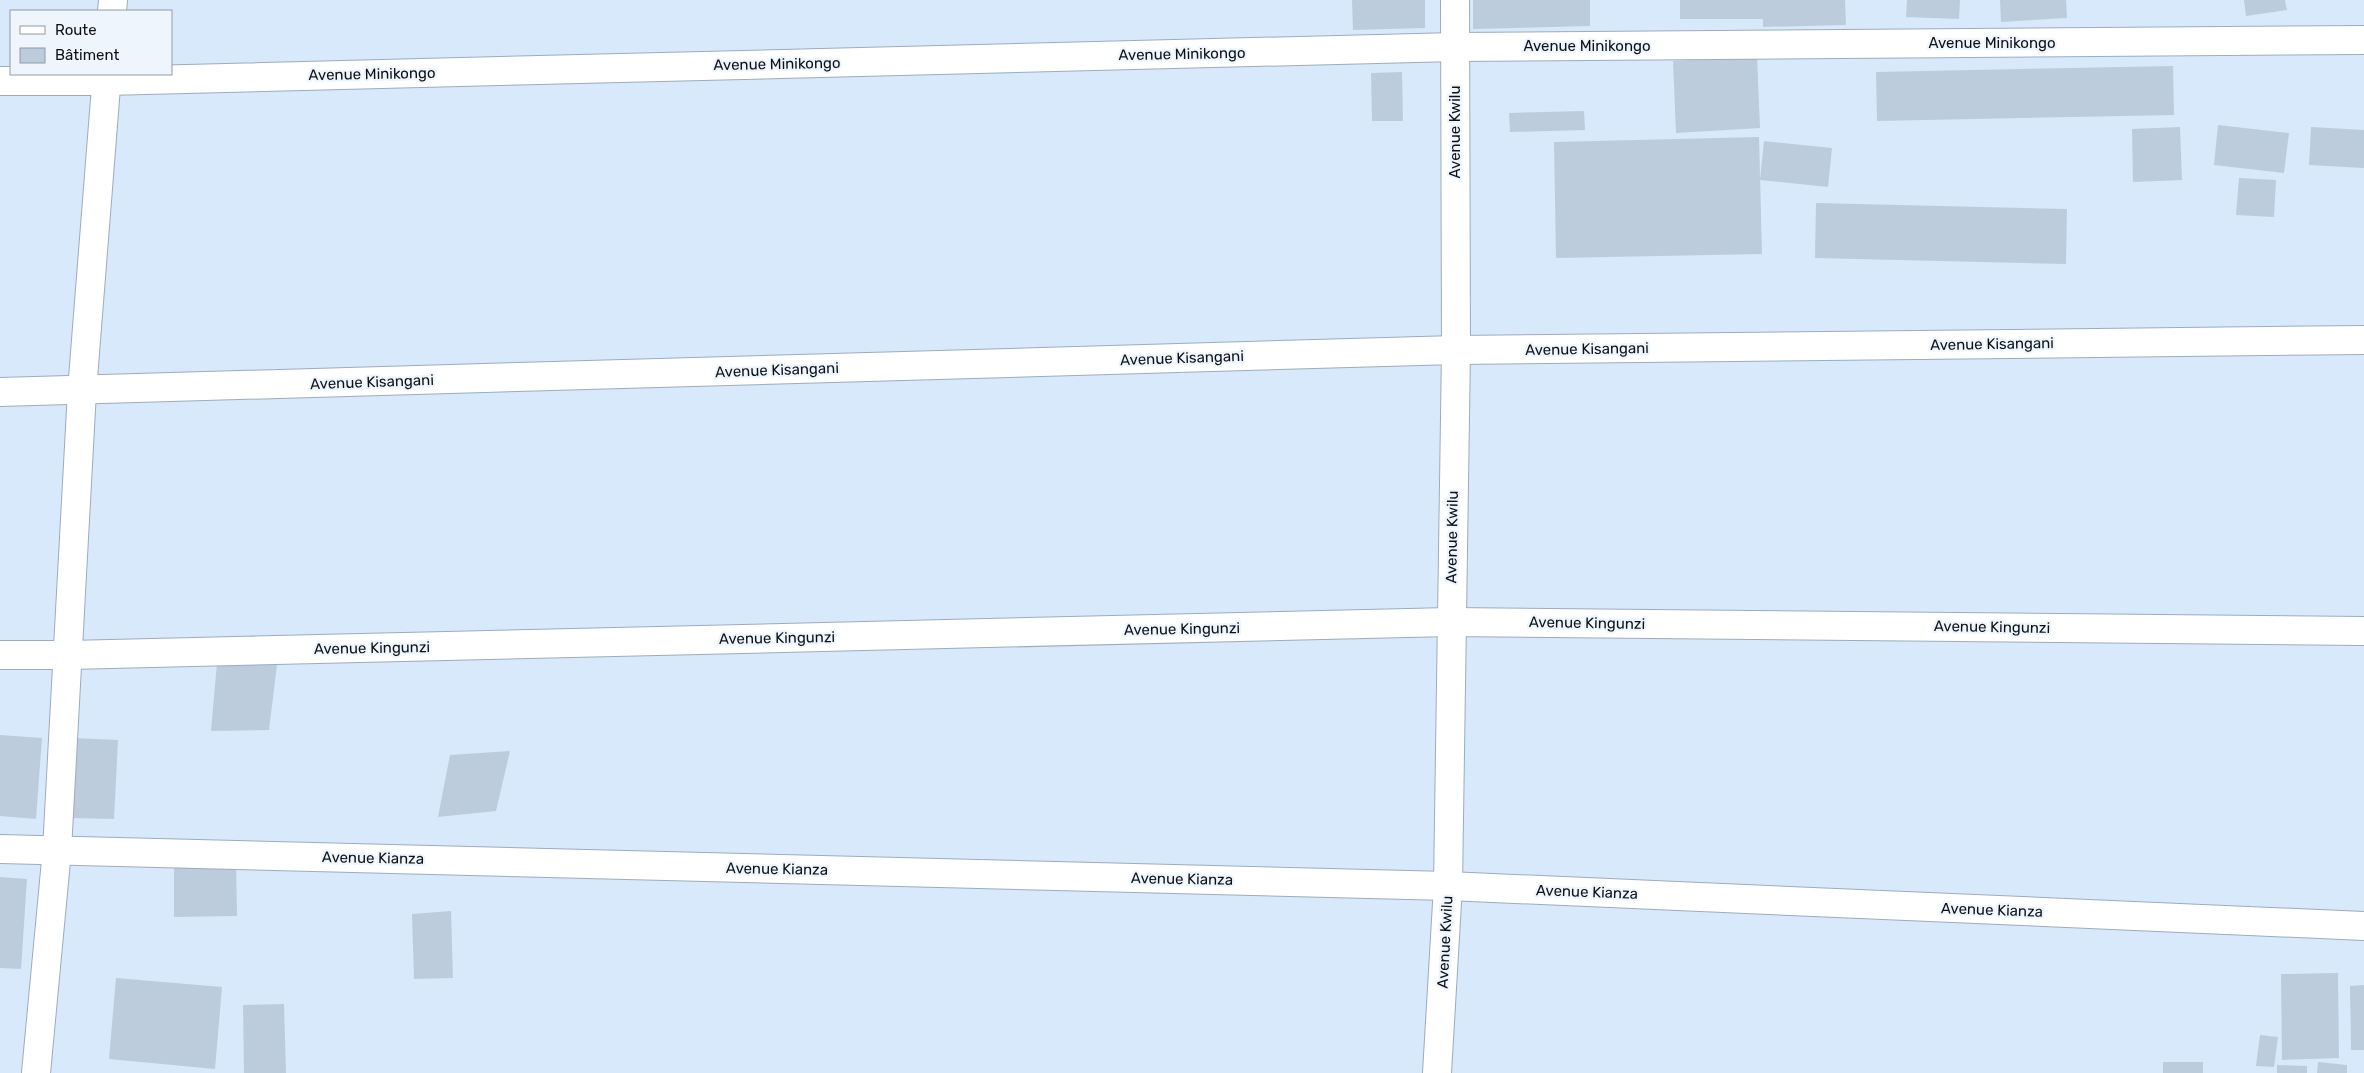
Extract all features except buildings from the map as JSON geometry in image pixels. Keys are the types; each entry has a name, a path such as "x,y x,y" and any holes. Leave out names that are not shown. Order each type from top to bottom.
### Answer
{"street":[{"name":"Avenue Kwilu","path":"1437,1073 1448,886 1450,622 1456,350 1455,0"},
{"name":"Avenue Minikongo","path":"0,81 106,77 1455,47 2364,40"},
{"path":"36,1073 57,850 82,391 106,77"},
{"name":"Avenue Kisangani","path":"0,392 1456,350 2364,340"},
{"name":"Avenue Kingunzi","path":"0,654 69,655 1450,622 2364,631"},
{"name":"Avenue Kianza","path":"0,849 1448,886 2364,926"}]}
